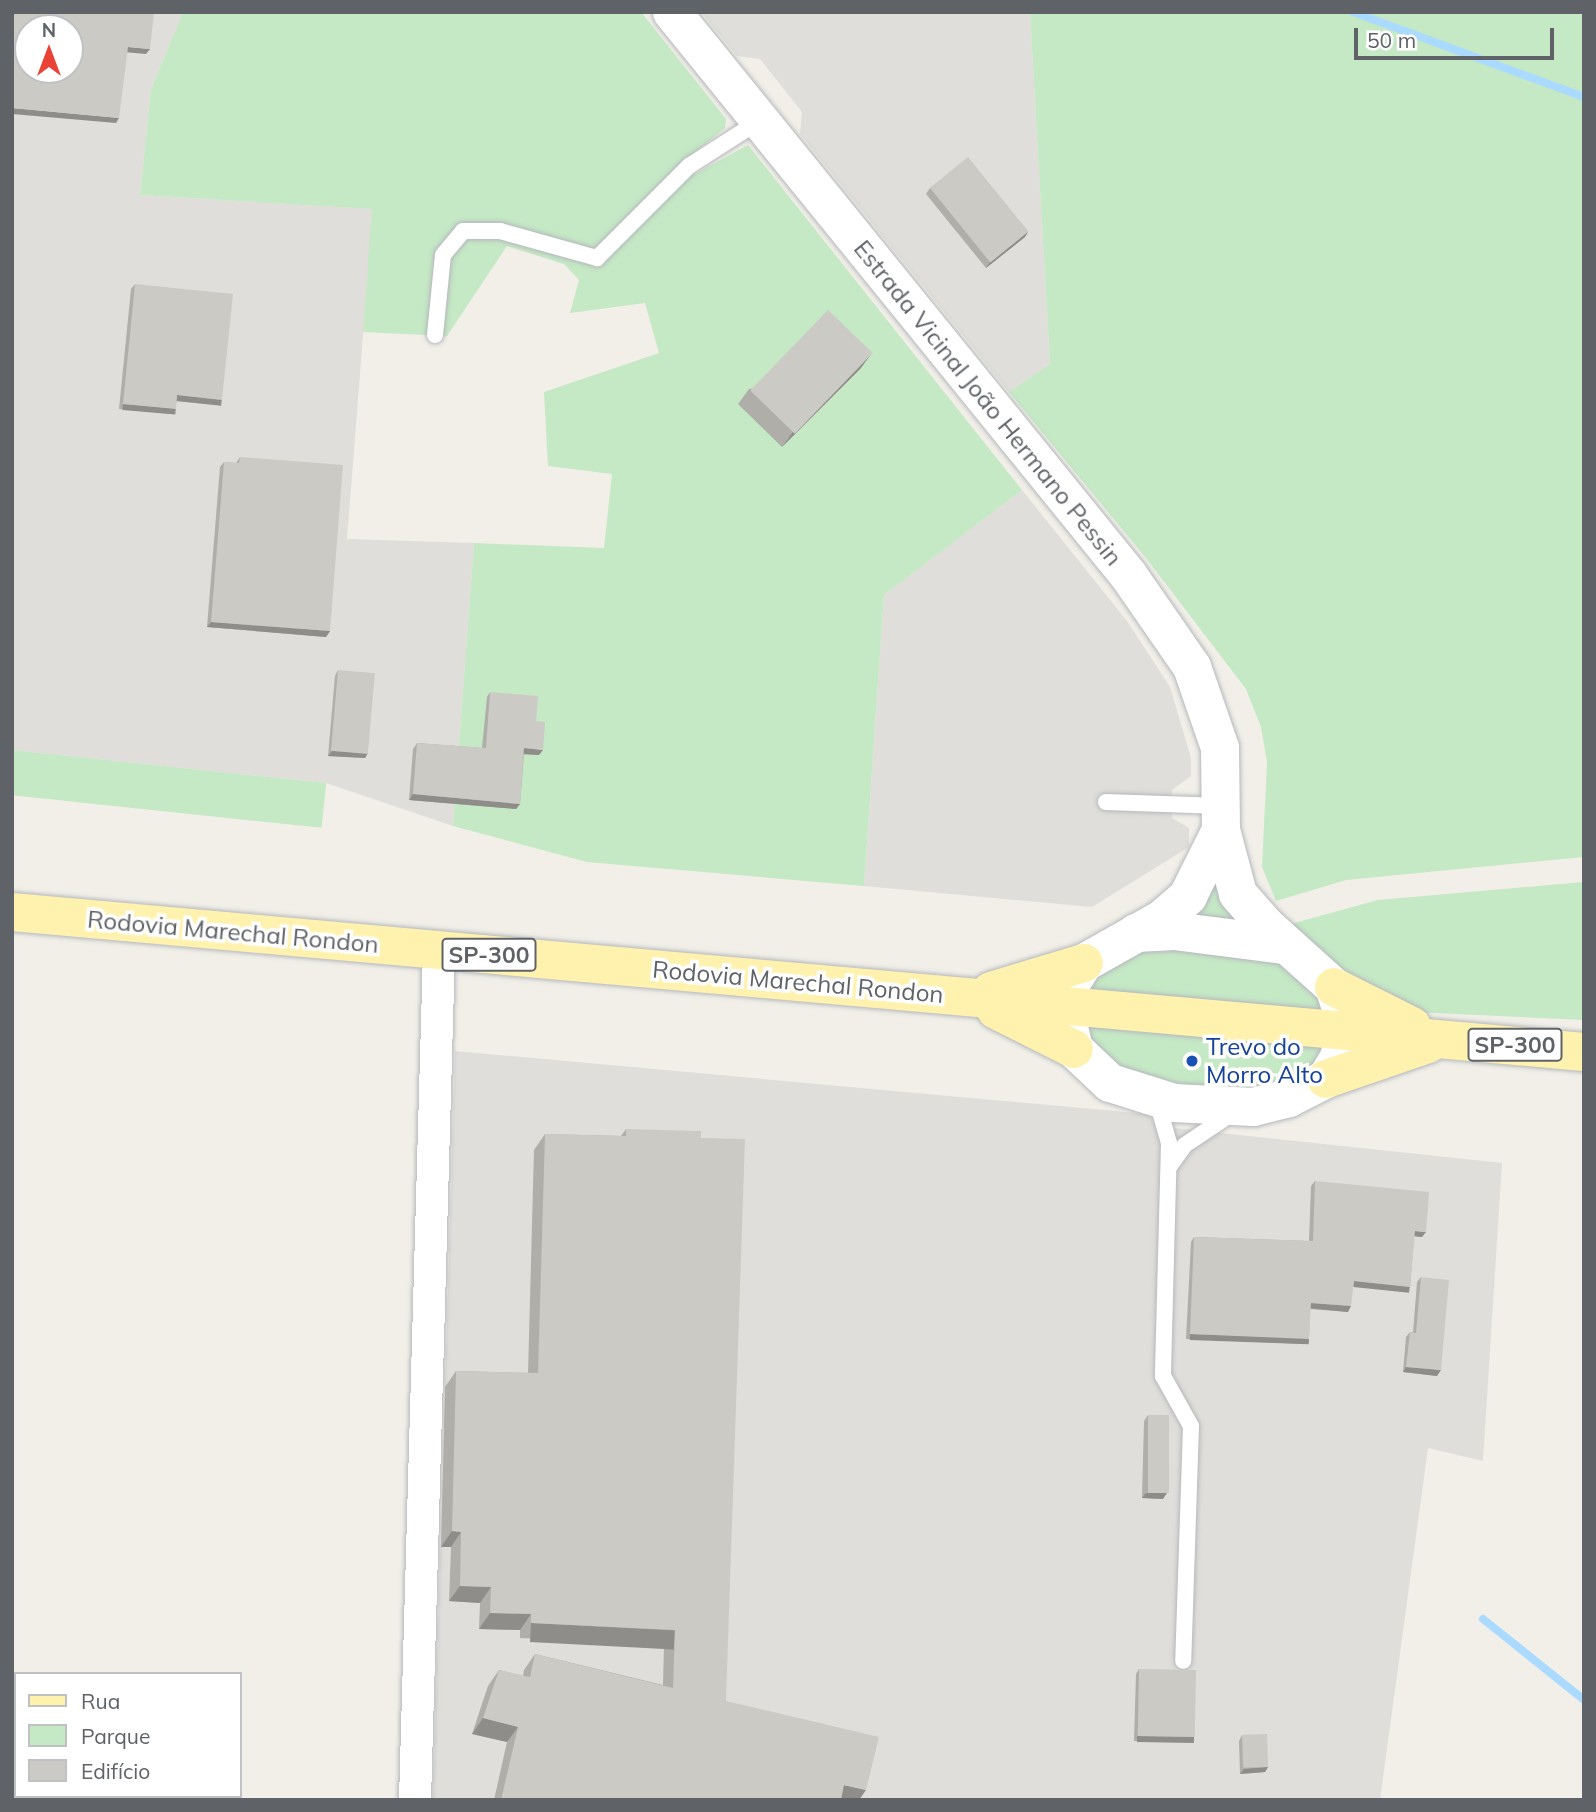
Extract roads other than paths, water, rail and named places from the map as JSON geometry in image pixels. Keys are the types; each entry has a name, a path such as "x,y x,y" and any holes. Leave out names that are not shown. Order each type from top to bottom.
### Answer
{"main road":[{"name":"Estrada Vicinal João Hermano Pessin","path":"672,12 1162,620 1192,667 1212,715 1220,748 1222,818 1238,894 1285,945 1334,986"},
{"name":"Estrada Vicinal João Hermano Pessin","path":"1084,963 1162,919 1188,896 1222,818"},
{"name":"Rodovia Marechal Rondon","path":"12,912 1584,1052"},
{"path":"1136,933 1174,931 1285,945"},
{"path":"965,997 1084,963"},
{"path":"1074,1049 1064,1006 1072,978 1084,963"},
{"path":"1326,1079 1340,1056 1345,1030 1334,986"},
{"path":"1334,986 1359,1003 1447,1039"},
{"path":"965,997 1035,1026 1074,1049 1110,1083 1156,1099 1241,1108 1289,1098 1326,1079 1447,1039"}],"street":[{"path":"415,1800 439,950"}],"lane":[{"path":"435,335 443,255 463,231 500,231 597,258 689,166 759,121"},
{"path":"1106,802 1222,818"},
{"path":"1156,1099 1166,1125 1168,1169 1163,1376 1191,1426 1183,1661"},
{"path":"1168,1169 1185,1145 1241,1108"}],"waterway":[{"path":"1353,12 1584,97"},
{"path":"1483,1619 1584,1700"}],"place":[{"name":"Trevo do Morro Alto","path":"1192,1061"}]}
